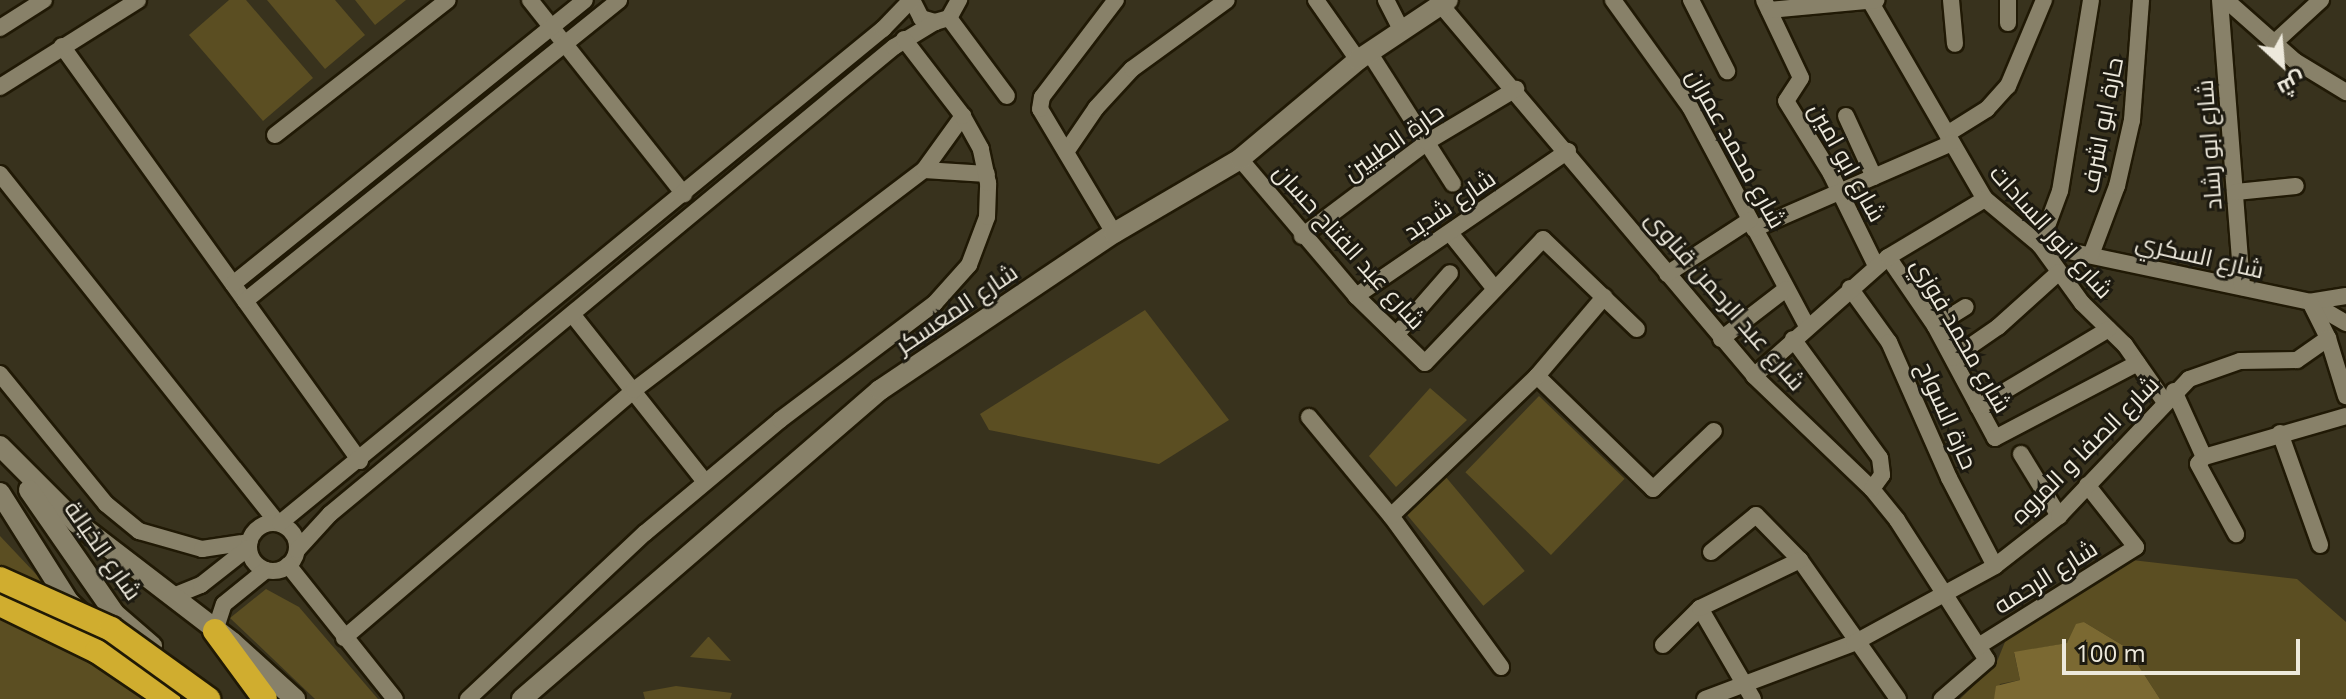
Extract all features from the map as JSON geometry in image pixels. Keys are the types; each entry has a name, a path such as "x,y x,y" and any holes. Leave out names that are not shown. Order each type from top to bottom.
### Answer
{"highway":[{"path":"0,579 111,629 208,699"},
{"path":"0,604 97,651 168,699"},
{"path":"215,631 265,699"}],"street":[{"path":"0,28 44,0"},
{"path":"0,87 138,0"},
{"path":"275,135 448,0"},
{"path":"530,0 684,194"},
{"path":"233,284 585,0"},
{"path":"245,301 619,0"},
{"path":"171,597 201,585 248,545 256,528 279,523 360,461 883,29 911,0 921,18 942,20 1007,96"},
{"path":"215,631 224,604 266,570 288,565 297,550 330,514 904,39 942,20 959,0"},
{"path":"1114,233 1045,121 1042,97 1116,0"},
{"path":"1066,152 1096,108 1132,69 1227,0"},
{"path":"1316,0 1364,56 1427,142 1453,184"},
{"path":"1386,0 1402,31"},
{"name":"شارع محمد عمران","path":"1613,0 1670,73 1807,326"},
{"path":"1691,0 1727,71"},
{"path":"1766,5 1877,0"},
{"path":"1951,0 1955,44"},
{"path":"2008,0 2008,23"},
{"path":"1667,274 1752,225 1840,192 1949,139 1987,109 2008,86 2044,0"},
{"path":"2040,245 2063,178 2091,0"},
{"name":"حارة ابو اشرف","path":"2091,255 2107,218 2128,142 2140,61 2141,0"},
{"path":"2223,0 2274,43 2346,92"},
{"name":"شارع ابو رشاد","path":"2223,0 2242,287"},
{"name":"شارع انور السادات","path":"1870,1 1985,199 2040,245 2059,272 2169,396 2204,457 2198,464 2236,534"},
{"name":"شارع المعسكر","path":"522,699 846,417 1114,233 1240,159 1364,56 1444,2"},
{"name":"شارع عبد الرحمن قناوى","path":"1444,2 1721,339 1754,376 1872,489 1980,645"},
{"path":"2274,43 2311,4"},
{"name":"شارع ابو امين","path":"1766,5 1801,78 1786,101 1882,261"},
{"path":"468,699 705,482 948,291 969,265 983,233 987,174 963,116 904,39"},
{"path":"62,46 360,461"},
{"name":"حارة الطبيين","path":"1302,236 1427,142 1516,89"},
{"path":"344,638 634,390 924,170 963,116"},
{"path":"1846,116 1874,177"},
{"name":"شارع شديد","path":"1356,296 1568,151"},
{"name":"شارع عبد الفتاح حسان","path":"1240,159 1302,236 1356,296 1426,364 1495,289"},
{"path":"924,170 987,174"},
{"path":"0,174 279,523 293,533 297,550"},
{"path":"2236,192 2296,186"},
{"path":"1754,376 1882,261 1985,199"},
{"path":"1450,233 1495,289 1543,239 1637,329"},
{"name":"شارع السكري","path":"2040,245 2310,302 2346,323"},
{"name":"شارع محمد فوزي","path":"1882,261 1935,326 1995,438 2138,363"},
{"path":"1953,358 2009,318 2059,272"},
{"path":"1396,335 1450,273"},
{"name":"حارة السواح","path":"1850,288 1889,342 1949,478 1995,566"},
{"path":"1721,339 1786,289"},
{"path":"568,290 572,314"},
{"path":"2346,296 2310,302 2328,338 2346,396"},
{"path":"1391,516 1537,376 1604,297"},
{"path":"550,305 572,314 705,482"},
{"path":"1935,326 1965,307"},
{"path":"1978,407 2109,329"},
{"name":"شارع الصفا و المروه","path":"1715,697 1741,683 1854,643 1995,566 2059,516 2169,396 2222,364 2297,360 2328,338"},
{"path":"1793,339 1880,458 1882,475 1872,489"},
{"path":"0,374 106,504 139,531 202,549 248,545"},
{"path":"1537,376 1653,489 1714,431"},
{"path":"2204,457 2346,416"},
{"path":"1309,417 1391,516 1501,667"},
{"path":"2280,433 2320,545"},
{"path":"0,447 77,523 215,631 295,699"},
{"name":"شارع الخيالة","path":"0,447 115,614 217,699"},
{"path":"2021,454 2059,516"},
{"name":"شارع الرحمه","path":"1980,645 2136,547 2087,485"},
{"path":"0,493 92,630 178,699"},
{"path":"1711,552 1754,514 1800,560 1854,643 1898,699"},
{"path":"248,545 254,562 266,570"},
{"path":"1663,645 1700,608 1800,560"},
{"path":"288,565 395,699"},
{"path":"1700,608 1753,699"},
{"path":"1942,699 1987,662 1980,645"}],"shaded area":[{"path":"229,0 246,0 313,78 263,121 189,35"},
{"path":"267,0 335,0 365,35 325,69"},
{"path":"355,0 406,0 375,25"},
{"path":"1145,310 1229,420 1159,464 989,430 980,414"},
{"path":"1430,388 1467,420 1396,487 1369,456"},
{"path":"1539,396 1625,479 1551,555 1465,472"},
{"path":"1445,476 1525,571 1483,606 1404,511"},
{"path":"0,536 154,699 0,699"},
{"path":"2132,560 2297,579 2346,622 2346,699 2160,699 2127,648 2084,622 2067,643 2014,653 2020,680 2000,684 1994,699 1960,699 1996,664 2009,632"},
{"path":"266,589 299,607 378,699 315,699 230,618"},
{"path":"2084,622 2127,648 2160,699 1994,699 1996,686 2020,680 2014,652 2067,643 2076,624"},
{"path":"709,637 731,661 690,657"},
{"path":"676,686 732,693 730,699 645,699 643,692"}]}
